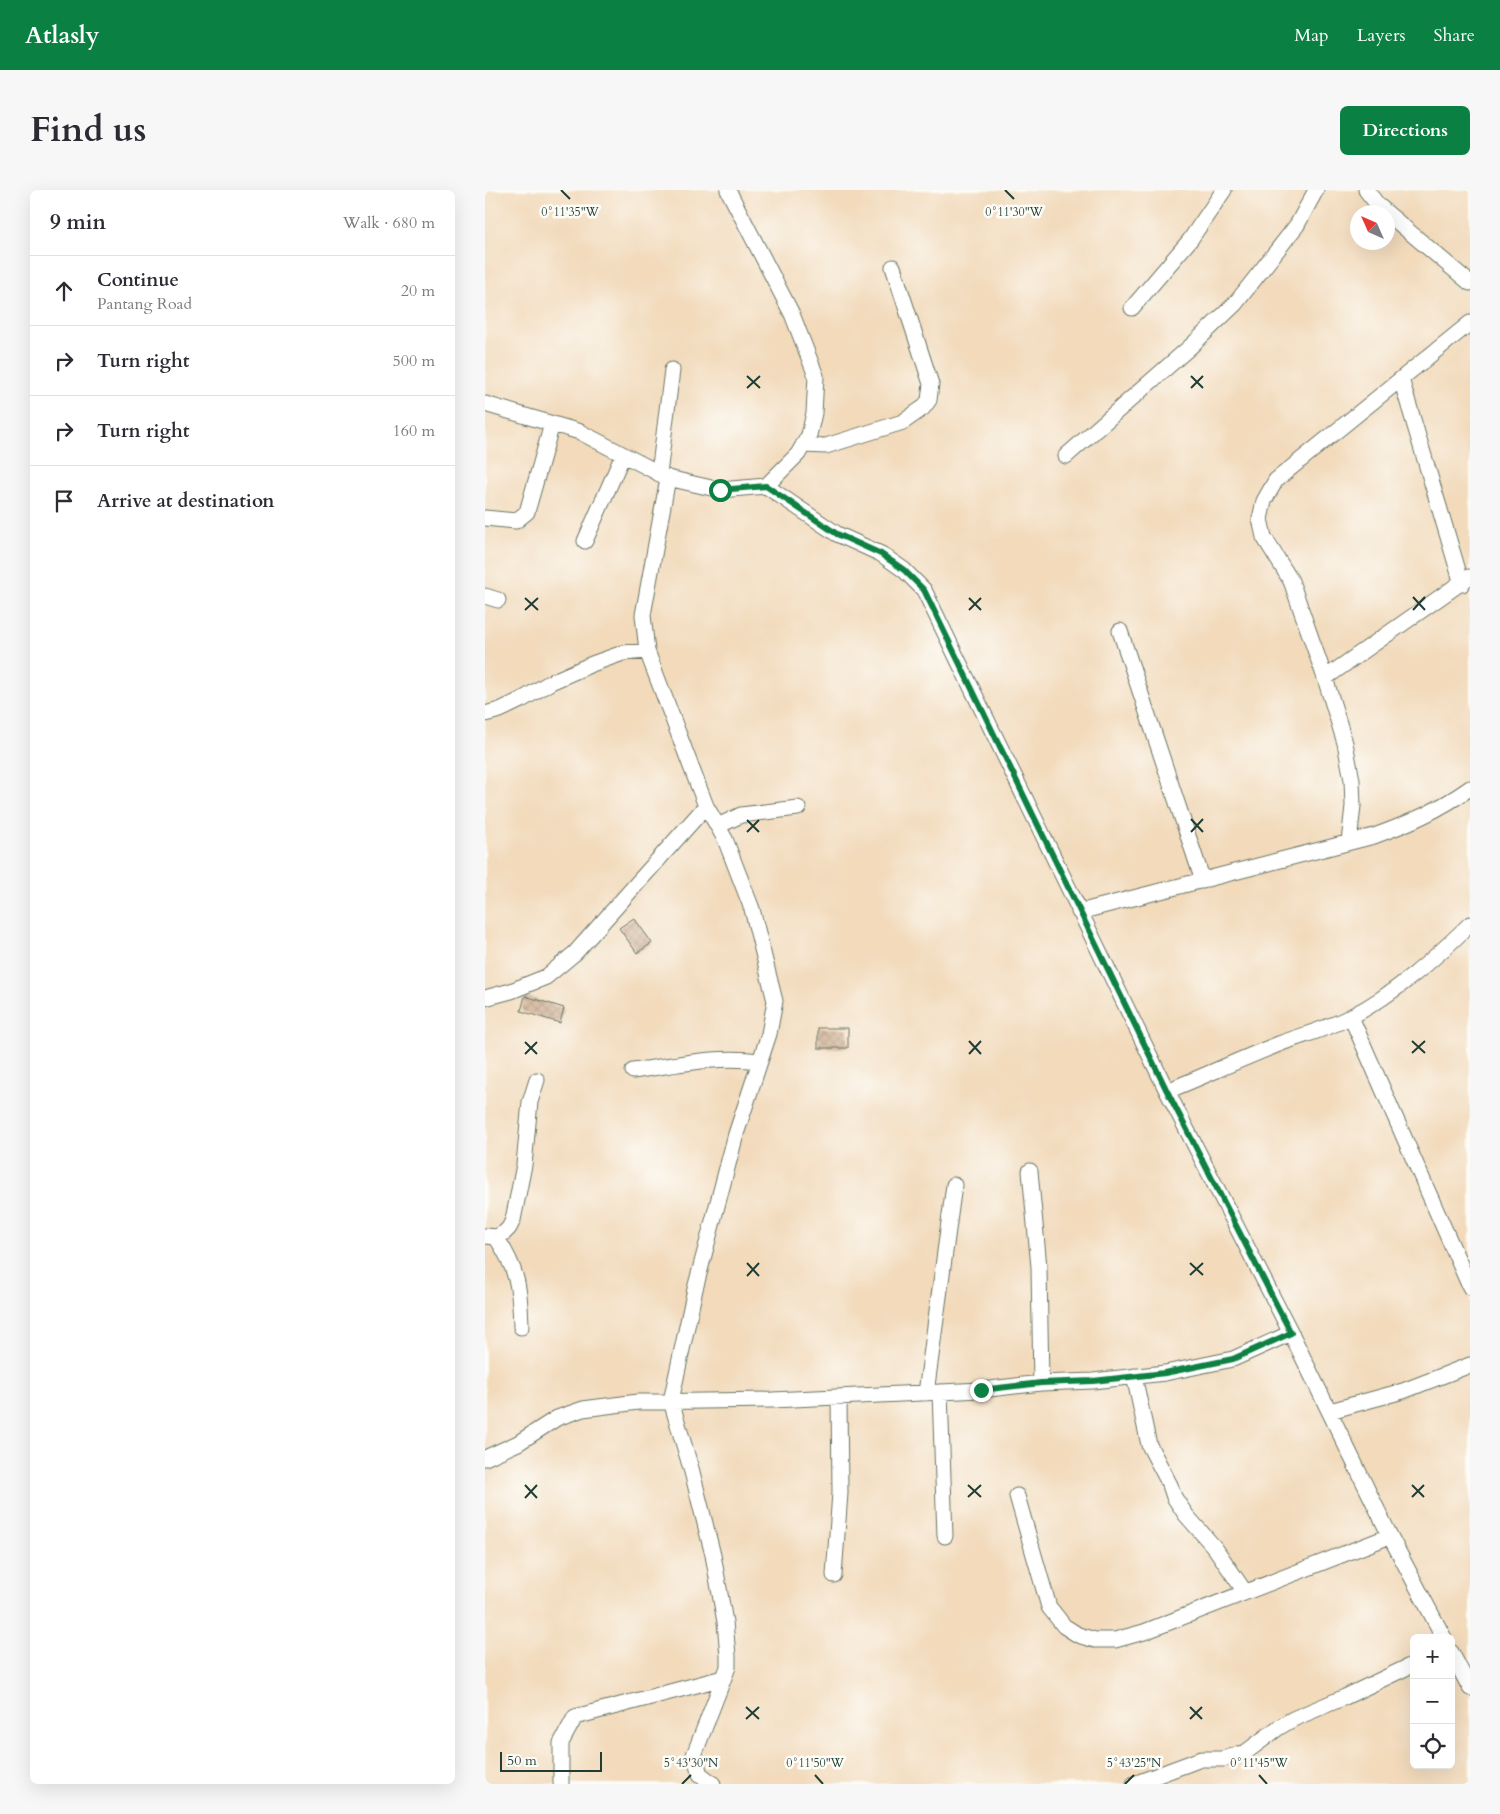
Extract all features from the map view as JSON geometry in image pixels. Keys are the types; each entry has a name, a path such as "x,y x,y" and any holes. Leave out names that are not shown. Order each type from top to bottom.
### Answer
{"street":[{"path":"728,190 792,314 815,376 814,413 809,436 798,454 766,486"},
{"path":"1132,308 1190,240 1224,190"},
{"path":"1066,456 1183,353 1235,304 1297,224 1316,190"},
{"path":"1366,190 1378,205"},
{"path":"1395,220 1470,283"},
{"path":"803,445 826,446 903,422 923,408 929,400 931,384 893,267"},
{"path":"1349,842 1353,806 1352,780 1345,743 1325,678 1291,581 1265,537 1260,519 1264,500 1276,480 1470,323"},
{"path":"672,370 663,476 643,615 647,652 706,806 725,839 752,909 775,1001 769,1034 736,1134 695,1290 671,1401 693,1472 713,1554 725,1622 728,1667 694,1756 700,1774 713,1784"},
{"path":"1325,678 1466,580 1401,379"},
{"path":"485,404 580,432 663,476 720,490 766,486 837,534 881,554 904,570 924,590 1167,1091 1291,1333 1390,1536 1441,1634"},
{"path":"485,518 516,521 527,512 552,424"},
{"path":"585,541 623,455"},
{"path":"1119,631 1203,881"},
{"path":"485,714 500,710 551,682 592,664 623,653 647,652"},
{"path":"1079,912 1374,836 1413,821 1443,806 1470,788"},
{"path":"485,998 511,991 546,977 575,953 706,806"},
{"path":"718,826 741,815 798,808"},
{"path":"1167,1091 1281,1044 1323,1030 1351,1017 1383,997 1435,957 1470,924"},
{"path":"1351,1017 1470,1287"},
{"path":"633,1071 710,1059 731,1058 760,1061"},
{"path":"521,1328 520,1293 511,1262 490,1237 509,1228 513,1220 524,1164 530,1102 537,1080"},
{"path":"1030,1171 1039,1267 1041,1383"},
{"path":"945,1536 933,1392 954,1185"},
{"path":"485,1458 518,1443 557,1418 583,1409 638,1402 839,1397 981,1390 1041,1383 1093,1381 1165,1373 1233,1359 1291,1333"},
{"path":"1329,1411 1403,1391 1470,1365"},
{"path":"1134,1376 1149,1445 1170,1485 1174,1497 1186,1515 1215,1548 1245,1592"},
{"path":"834,1575 840,1493 839,1397"},
{"path":"1017,1496 1049,1606 1064,1626 1078,1635 1095,1640 1115,1640 1144,1632 1390,1536"},
{"path":"1455,1660 1470,1688"},
{"path":"1134,1784 1201,1759 1223,1759 1246,1752 1293,1719 1410,1666"},
{"path":"561,1784 561,1743 575,1717 723,1678"}],"building":[{"path":"634,918 652,943 637,953 619,928"},
{"path":"525,996 564,1008 560,1023 521,1011"},
{"path":"818,1028 848,1028 848,1048 818,1048"}],"route":[{"path":"720,490 766,486 837,534 881,554 904,570 924,590 1167,1091 1291,1333 1233,1359 1165,1373 981,1390"}]}
